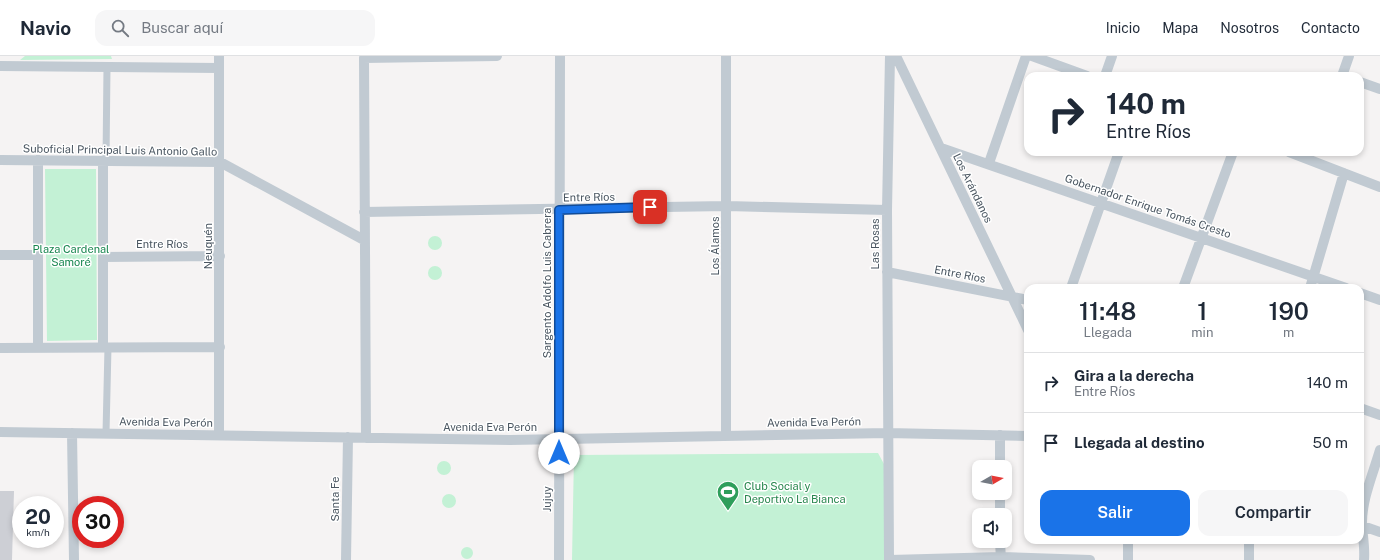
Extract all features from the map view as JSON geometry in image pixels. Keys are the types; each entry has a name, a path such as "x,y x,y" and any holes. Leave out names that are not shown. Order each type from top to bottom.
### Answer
{"street":[{"name":"Neuquén","path":"219,56 220,435"},
{"path":"366,438 364,58 497,56"},
{"name":"Sargento Adolfo Luis Cabrera","path":"559,438 560,56"},
{"name":"Los Álamos","path":"726,56 726,435"},
{"name":"Las Rosas","path":"889,560 886,272 890,56"},
{"name":"Los Arándanos","path":"896,56 1024,322"},
{"path":"989,163 1026,56"},
{"path":"1032,56 1076,72"},
{"path":"1106,72 1112,56"},
{"path":"1344,72 1349,56"},
{"path":"0,66 219,68"},
{"path":"106,433 103,257 107,67"},
{"path":"1364,83 1380,88"},
{"name":"Gobernador Enrique Tomás Cresto","path":"941,148 989,163 1334,284"},
{"path":"1072,284 1118,156"},
{"path":"1184,284 1232,156"},
{"path":"1312,156 1344,173 1380,188"},
{"name":"Suboficial Principal Luis Antonio Gallo","path":"0,160 220,162 364,240"},
{"path":"38,160 38,348"},
{"path":"1311,284 1344,173"},
{"name":"Entre Ríos","path":"364,212 559,210 727,206 887,210"},
{"path":"0,255 38,255"},
{"name":"Entre Ríos","path":"103,257 220,256"},
{"name":"Entre Ríos","path":"886,272 1024,299"},
{"path":"1364,294 1380,300"},
{"path":"0,348 220,347"},
{"path":"1364,409 1380,414"},
{"name":"Avenida Eva Perón","path":"0,432 510,440 887,433 1024,436"},
{"path":"72,433 74,560"},
{"path":"1000,436 1000,460"},
{"name":"Santa Fe","path":"346,560 348,437"},
{"name":"Jujuy","path":"558,560 559,438"},
{"path":"1364,506 1380,450"},
{"path":"1364,526 1380,532"},
{"path":"1364,540 1364,560"},
{"path":"1128,544 1128,560"},
{"path":"1249,544 1249,560"},
{"path":"1000,548 1001,559"},
{"path":"889,560 1090,560"}],"green space":[{"path":"25,56 111,56 112,59 20,60"},
{"name":"Plaza Cardenal Samoré","path":"45,169 96,169 97,340 47,341"},
{"path":"432,236 438,236 442,240 442,246 438,250 432,250 428,246 428,240"},
{"path":"432,266 438,266 442,270 442,276 438,280 432,280 428,276 428,270"},
{"name":"Club Social y Deportivo La Bianca","path":"878,453 884,464 884,560 572,560 574,455"},
{"path":"444,461 449,463 451,468 449,473 444,475 439,473 437,468 439,463"},
{"path":"449,494 454,496 456,501 454,506 449,508 444,506 442,501 444,496"},
{"path":"469,547 472,548 472,558 465,559 462,558 461,551 462,548"}],"building":[{"path":"0,491 14,491 14,496 12,496 12,560 0,560"}],"place":[{"name":"Club Social y Deportivo La Bianca","path":"728,512"}],"route":[{"path":"559,453 559,210 650,207"}]}
